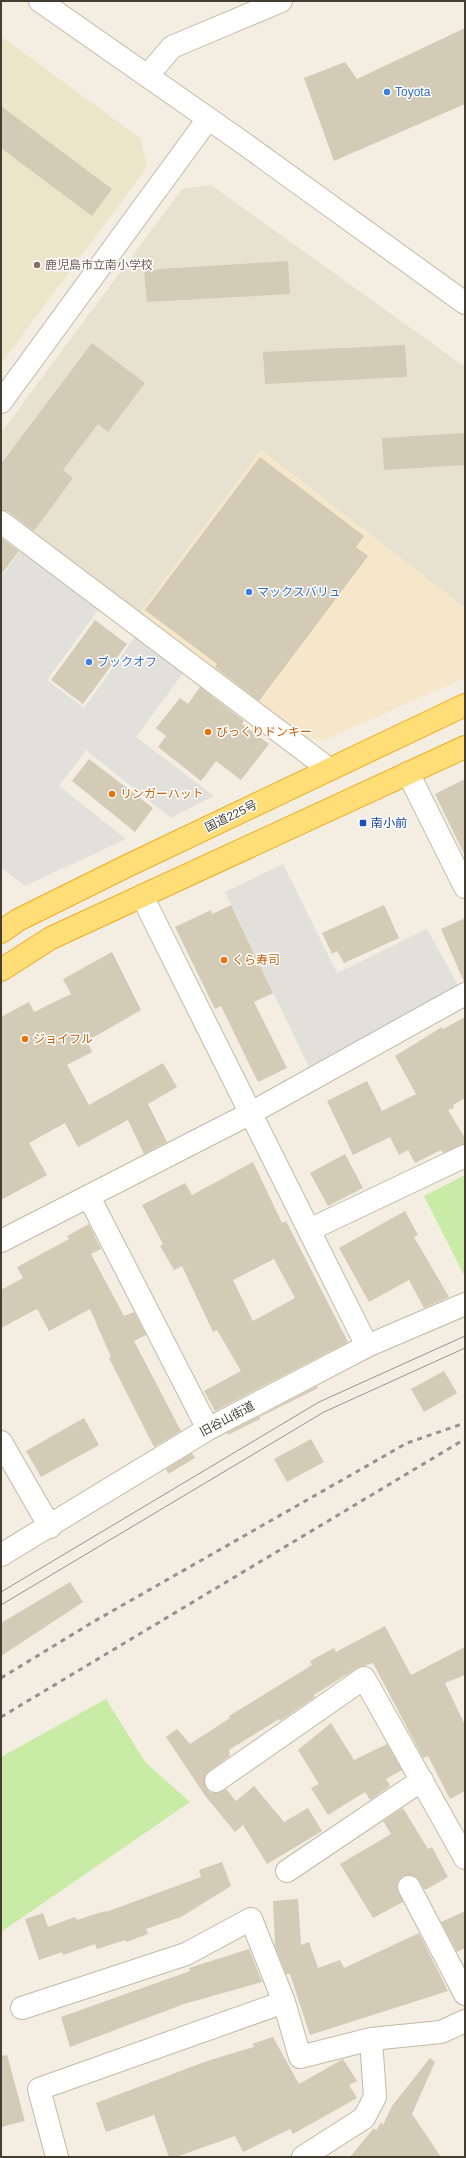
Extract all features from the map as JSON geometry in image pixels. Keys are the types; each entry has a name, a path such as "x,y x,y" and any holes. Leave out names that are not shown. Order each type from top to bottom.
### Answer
{"highway":[{"name":"国道225号","path":"1,932 18,920 90,884 465,705"},
{"path":"1,970 51,938 465,747"}],"street":[{"path":"40,1 148,76 465,303"},
{"path":"148,76 172,47 281,1"},
{"path":"1,402 208,119"},
{"path":"1,522 329,769"},
{"path":"408,773 465,887"},
{"path":"142,896 366,1346"},
{"path":"1,1241 251,1114 465,994"},
{"path":"309,1230 465,1156"},
{"path":"89,1197 208,1429"},
{"name":"旧谷山街道","path":"1,1555 50,1527 208,1429 366,1346 465,1304"},
{"path":"1,1442 50,1527"},
{"path":"216,1781 364,1678 465,1858"},
{"path":"287,1871 422,1780"},
{"path":"409,1887 465,1994"},
{"path":"22,2008 186,1954 252,1920 284,2002 300,2058 371,2039 441,2032 465,2021"},
{"path":"57,2157 40,2089 284,2002"},
{"path":"303,2157 364,2118 375,2097 371,2039"}],"shaded area":[{"name":"鹿児島市立南小学校","path":"1,36 141,139 147,167 1,364"},
{"path":"211,185 465,367 465,608 261,450 140,613 1,511 1,433 182,189"},
{"path":"261,450 465,608 465,678 322,741 301,735 140,613"},
{"path":"20,551 98,610 47,680 84,708 135,637 183,673 136,737 214,796 171,818 86,750 59,786 126,839 25,886 1,868 1,577"},
{"path":"283,864 337,973 427,929 458,985 309,1067 225,892"}],"green space":[{"path":"465,1175 465,1277 424,1196"},
{"path":"106,1699 145,1762 190,1802 1,1932 1,1757"}],"building":[{"name":"Toyota","path":"465,28 465,104 334,161 304,78 345,62 357,79"},
{"path":"1,106 112,189 92,216 1,148"},
{"path":"288,261 290,294 147,302 144,270"},
{"path":"92,343 145,383 108,432 98,424 63,470 73,478 34,531 9,512 1,510 1,464"},
{"path":"405,345 407,377 265,384 263,352"},
{"path":"465,433 465,465 384,470 382,438"},
{"name":"マックスバリュ","path":"260,457 364,536 356,547 368,556 259,701 215,667 217,664 145,610"},
{"path":"1,538 19,551 1,575"},
{"name":"ブックオフ","path":"95,620 127,644 83,704 51,680"},
{"name":"びっくりドンキー","path":"200,687 244,721 242,724 269,744 241,780 216,761 201,781 158,747 166,736 156,728 180,698 188,704"},
{"name":"リンガーハット","path":"89,759 153,808 135,832 72,781"},
{"path":"465,779 465,856 435,794"},
{"name":"くら寿司","path":"231,905 273,993 254,1002 287,1068 258,1082 221,1006 215,1009 175,927 211,910 212,914"},
{"path":"384,905 399,938 344,963 337,951 332,954 322,933"},
{"path":"465,918 465,982 464,982 441,929"},
{"path":"112,952 141,1010 87,1041 92,1052 67,1065 89,1105 163,1063 177,1087 148,1104 167,1142 144,1154 128,1120 78,1147 65,1123 29,1143 47,1175 1,1200 1,1017 29,1002 34,1012 71,994 63,979"},
{"path":"465,1017 465,1098 453,1105 454,1108 448,1110 465,1138 465,1144 443,1153 441,1150 415,1163 408,1150 399,1155 390,1137 353,1155 327,1101 367,1081 382,1111 416,1094 395,1056 442,1027 443,1029"},
{"path":"345,1154 363,1188 328,1206 310,1173"},
{"path":"253,1162 282,1223 286,1221 348,1342 215,1411 204,1391 241,1371 217,1330 213,1332 182,1266 174,1270 160,1246 163,1244 142,1205 185,1183 192,1195","holes":["274,1259 295,1298 253,1321 233,1280"]},
{"path":"405,1211 418,1235 414,1237 449,1297 424,1308 409,1280 369,1302 339,1248"},
{"path":"89,1224 101,1249 91,1254 124,1316 134,1312 146,1335 134,1341 181,1431 154,1447 109,1358 111,1357 90,1309 49,1331 37,1309 1,1328 1,1290 23,1278 17,1267 69,1239 67,1236"},
{"path":"444,1371 457,1393 424,1412 411,1389"},
{"path":"317,1386 318,1388 228,1435 227,1433"},
{"path":"84,1418 99,1445 41,1477 26,1451"},
{"path":"311,1439 324,1462 287,1482 274,1459"},
{"path":"192,1453 195,1458 168,1474 166,1469"},
{"path":"70,1582 83,1602 1,1656 1,1623"},
{"path":"385,1626 411,1675 465,1647 465,1675 445,1683 465,1725 465,1791 450,1799 428,1756 423,1758 373,1663 357,1668 314,1695 315,1697 280,1721 279,1719 229,1750 230,1756 209,1771 205,1776 206,1788 210,1792 217,1793 226,1789 236,1801 254,1786 284,1822 308,1808 322,1831 267,1864 243,1825 235,1832 206,1797 166,1737 177,1729 190,1744 230,1718 229,1716 312,1665 310,1661 334,1648 336,1652"},
{"path":"331,1723 354,1760 387,1744 402,1770 386,1779 390,1786 370,1800 365,1792 328,1815 311,1788 319,1784 298,1750"},
{"path":"403,1808 428,1849 432,1847 448,1877 425,1890 416,1877 410,1875 403,1876 398,1881 397,1887 403,1902 373,1918 340,1864 391,1834 383,1821"},
{"path":"222,1862 231,1886 181,1917 146,1929 148,1934 126,1942 125,1940 97,1949 95,1944 63,1955 62,1952 39,1960 25,1919 43,1913 48,1927 75,1917 77,1920 105,1911 106,1912 201,1877 199,1870"},
{"path":"298,1899 301,1945 309,1942 318,1968 340,1960 344,1968 419,1933 448,1991 310,2035 290,1974 286,1974 275,1946 273,1901"},
{"path":"465,1911 465,1948 457,1952 441,1922"},
{"path":"249,1949 262,1982 184,2004 70,2047 61,2017 190,1971 189,1968"},
{"path":"273,2037 299,2084 343,2059 357,2081 349,2085 357,2098 293,2134 290,2129 243,2152 235,2136 176,2157 169,2157 154,2115 106,2132 96,2103 207,2061 254,2047 252,2044"},
{"path":"7,2055 25,2121 1,2127 1,2056"},
{"path":"430,2058 435,2062 412,2114 441,2157 350,2157 374,2128 376,2131 381,2122 383,2125 392,2106"}],"tram line":[{"path":"1,1592 319,1402 465,1336"},
{"path":"1,1605 324,1412 465,1348"}],"railway":[{"path":"1,1678 93,1622 407,1443 465,1423"},
{"path":"1,1717 465,1439"}],"place":[{"name":"Toyota","path":"387,92"},
{"name":"鹿児島市立南小学校","path":"37,265"},
{"name":"マックスバリュ","path":"249,592"},
{"name":"ブックオフ","path":"89,662"},
{"name":"びっくりドンキー","path":"208,732"},
{"name":"リンガーハット","path":"112,794"},
{"name":"南小前","path":"363,823"},
{"name":"くら寿司","path":"224,960"},
{"name":"ジョイフル","path":"25,1039"}]}
